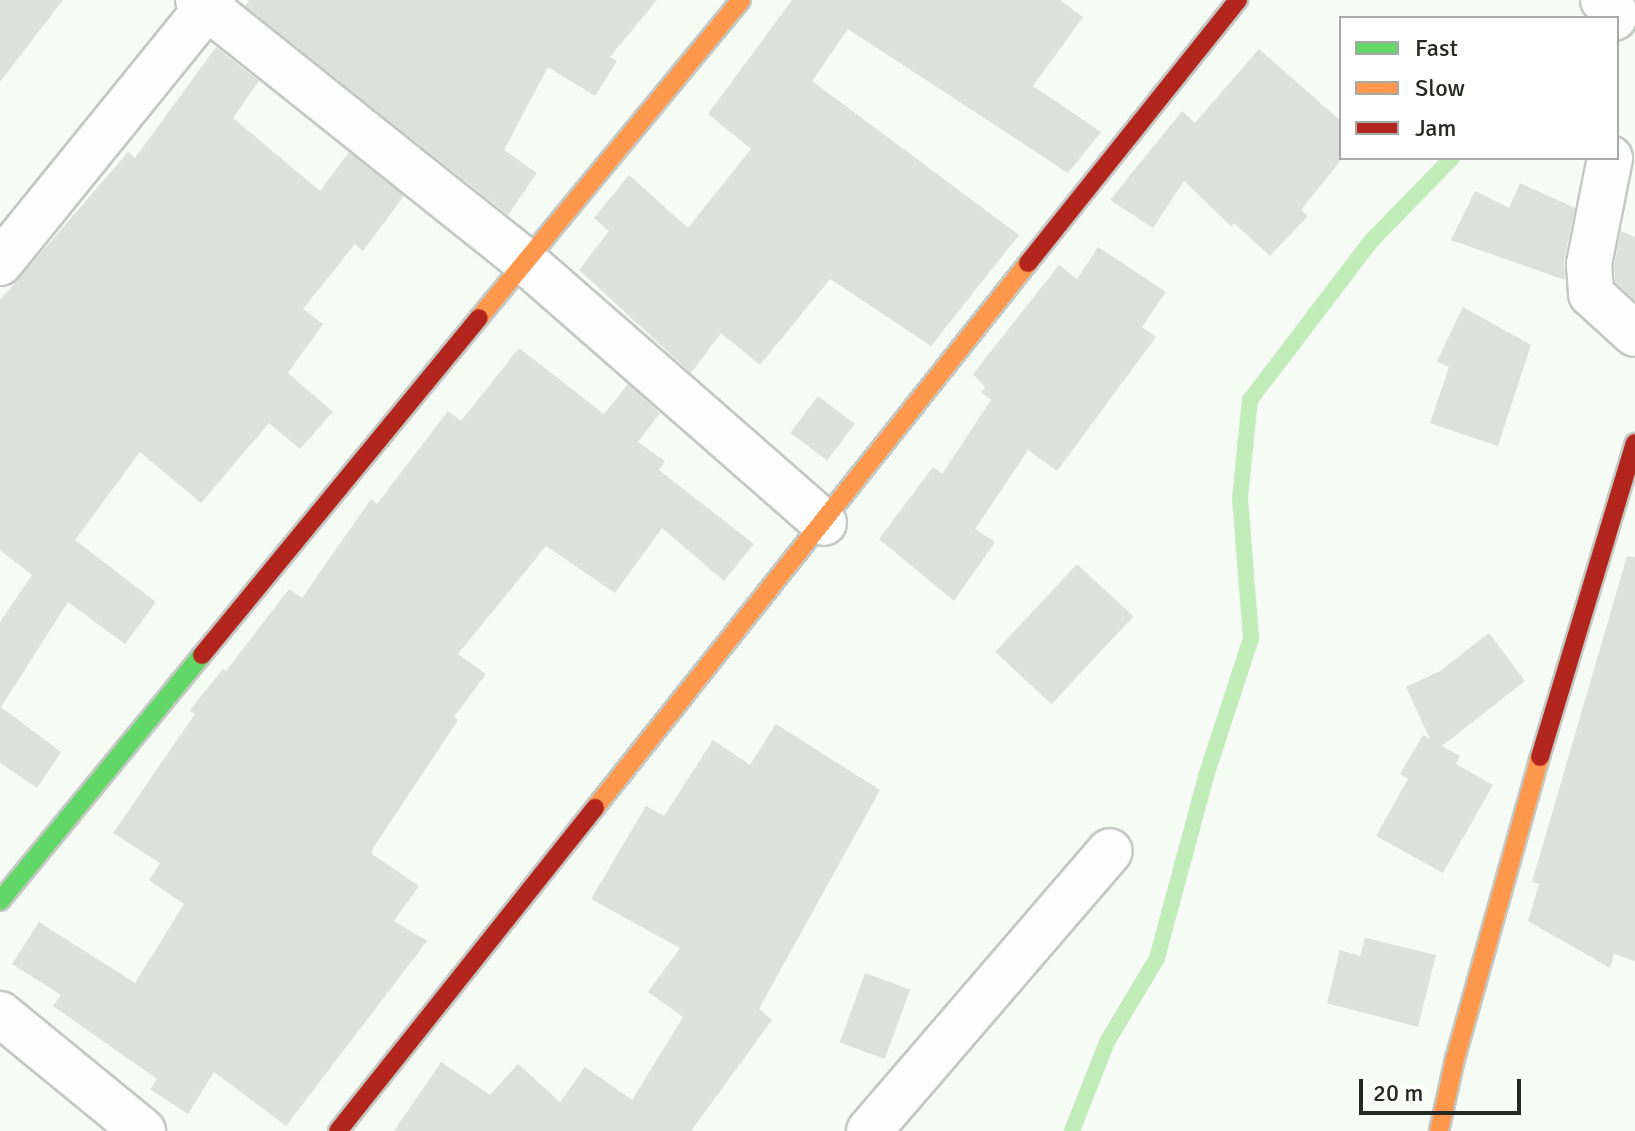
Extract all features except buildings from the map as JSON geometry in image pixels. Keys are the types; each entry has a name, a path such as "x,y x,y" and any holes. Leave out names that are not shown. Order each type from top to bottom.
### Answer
{"street":[{"path":"0,901 741,0"},
{"path":"338,1131 1238,0"},
{"path":"1603,0 1614,11 1614,16"},
{"path":"0,263 206,2 526,262 824,523"},
{"path":"1610,160 1589,264 1591,294 1635,334"},
{"path":"1439,1131 1455,1059 1560,687 1635,443"},
{"path":"869,1131 1110,851"},
{"path":"0,1014 143,1131"}],"waterway":[{"path":"1072,1131 1107,1042 1157,958 1206,776 1251,638 1240,498 1250,400 1372,240 1450,160"}],"traffic: fast":[{"path":"0,901 202,655"}],"traffic: slow":[{"path":"479,318 741,0"},
{"path":"595,808 1028,263"},
{"path":"1439,1131 1455,1059 1540,757"}],"traffic: jam":[{"path":"1028,263 1238,0"},
{"path":"202,655 479,318"},
{"path":"1540,757 1635,443"},
{"path":"338,1131 595,808"}]}
